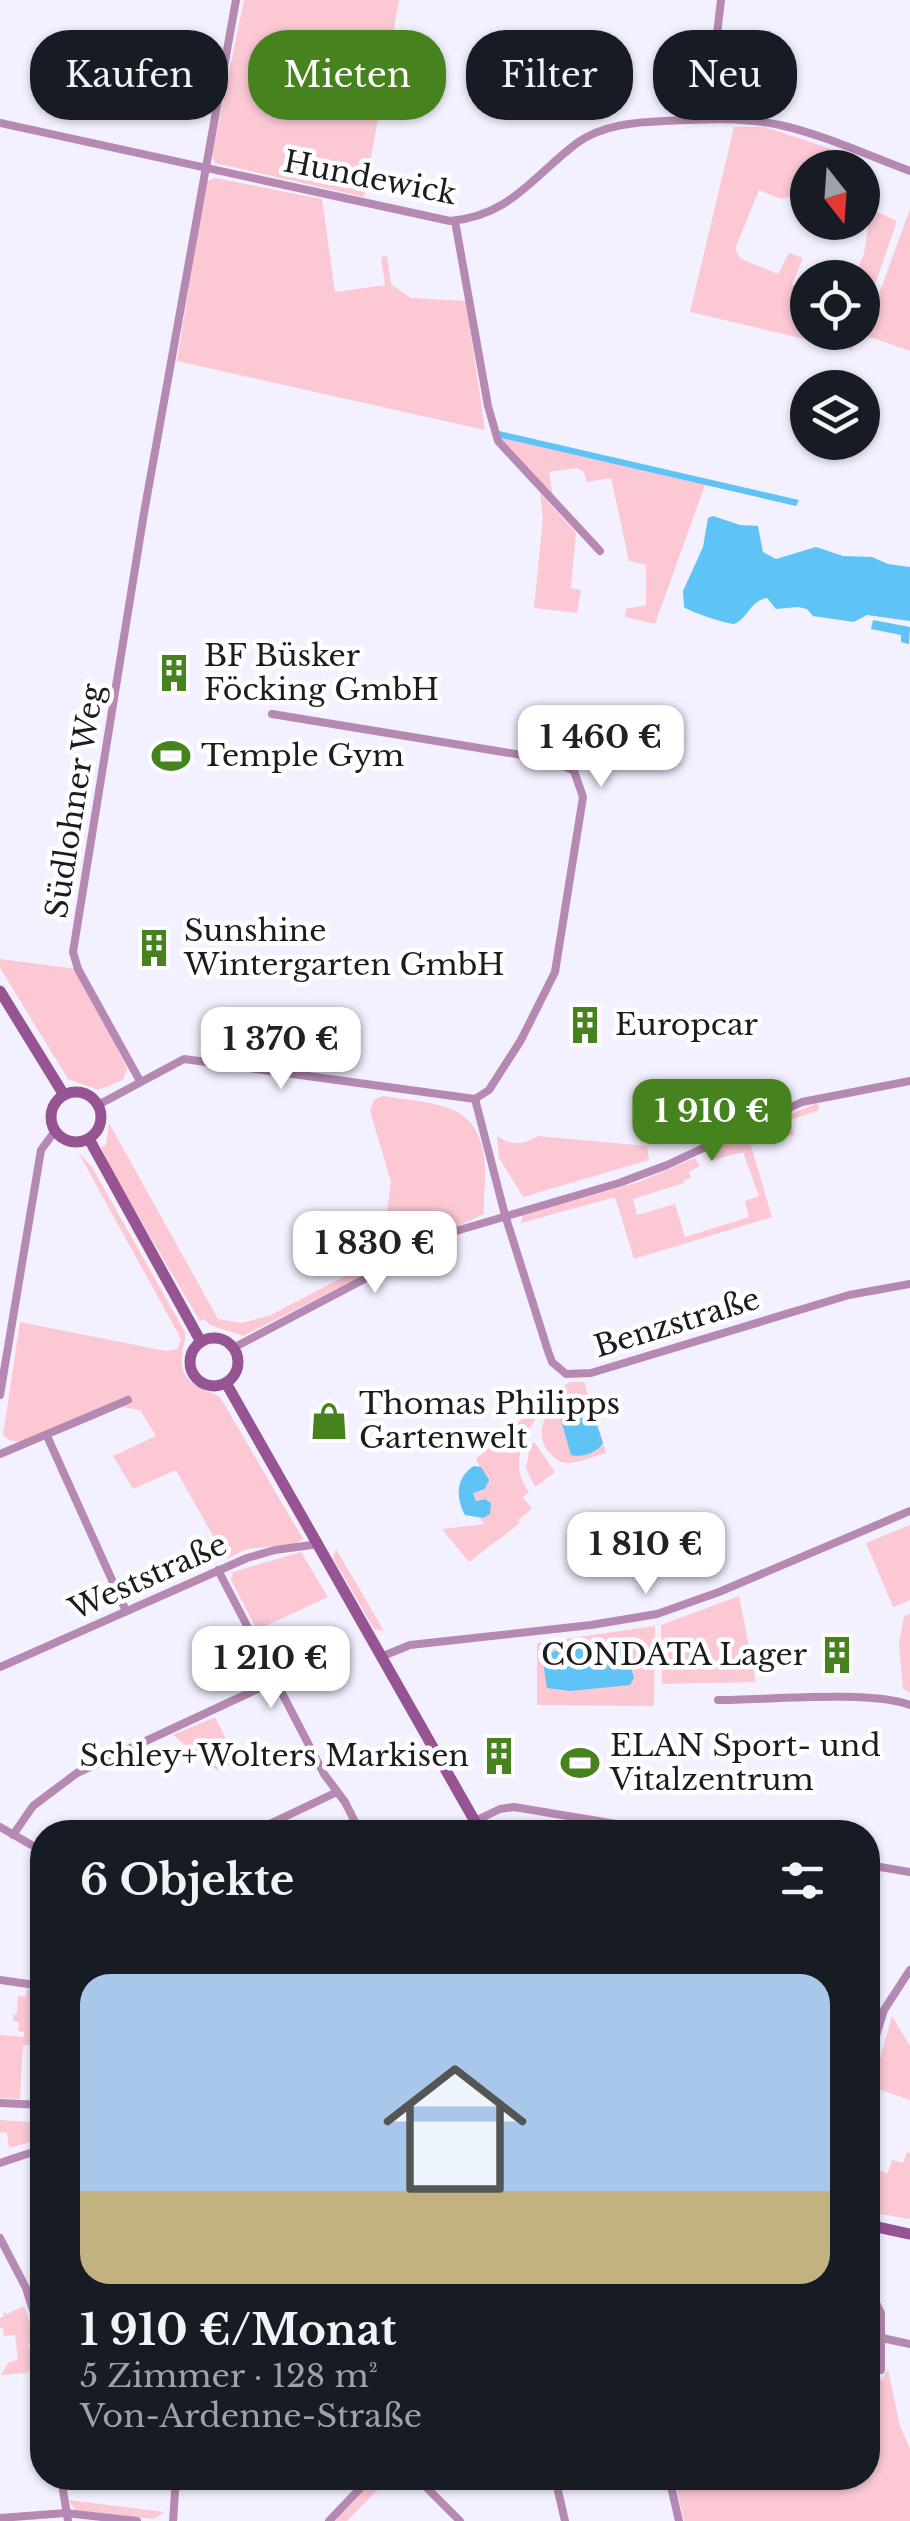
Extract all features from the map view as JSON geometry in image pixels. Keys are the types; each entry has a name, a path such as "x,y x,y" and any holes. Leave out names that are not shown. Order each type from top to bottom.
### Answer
{"street":[{"name":"Südlohner Weg","path":"140,1081 78,969 73,952 144,513 236,0"},
{"path":"717,30 721,0"},
{"name":"Hundewick","path":"0,123 455,220 473,219 506,205 579,142 599,132 631,123 688,120"},
{"name":"Hundewick","path":"724,120 798,130 910,171"},
{"path":"455,220 489,413 498,442 600,551"},
{"path":"98,1105 184,1060 475,1100 489,1090 521,1040 555,972 583,797 574,771 552,760 272,714"},
{"path":"0,991 64,1095"},
{"path":"233,1348 456,1231 619,1183 802,1102 910,1080"},
{"path":"87,1094 98,1105 100,1124 89,1139 70,1142 55,1131 51,1115 64,1095 87,1094"},
{"path":"475,1100 505,1215"},
{"path":"0,1395 41,1150 55,1131"},
{"path":"89,1139 202,1342"},
{"name":"Benzstraße","path":"505,1215 548,1351 560,1371 570,1375 591,1373 849,1295 910,1284"},
{"path":"215,1338 233,1348 237,1355 236,1371 226,1382 212,1386 194,1374 190,1360 202,1342 215,1338"},
{"path":"226,1382 474,1820"},
{"path":"0,1454 128,1400"},
{"path":"47,1436 126,1611"},
{"path":"382,1656 410,1645 657,1614 910,1511"},
{"name":"Weststraße","path":"0,1667 218,1570 275,1550 318,1544"},
{"path":"218,1570 324,1774 353,1820"},
{"path":"13,1834 32,1806 78,1773 277,1680"},
{"path":"718,1700 867,1699 893,1700 910,1706"},
{"path":"278,1820 337,1792"},
{"path":"487,1820 500,1809 514,1807 592,1820"},
{"path":"0,1827 30,1844"},
{"path":"880,1867 910,1872"},
{"path":"880,2023 910,1970"},
{"path":"0,1980 30,1984"},
{"path":"0,2102 30,2104"},
{"path":"0,2163 30,2153"},
{"path":"880,2228 910,2234"},
{"path":"0,2238 30,2301"},
{"path":"880,2310 882,2370"},
{"path":"882,2338 910,2344"},
{"path":"64,2490 67,2517"},
{"path":"173,2521 175,2490"},
{"path":"329,2521 359,2490"},
{"path":"429,2490 460,2521"},
{"path":"558,2490 564,2521"},
{"path":"671,2490 679,2521"},
{"path":"0,2518 137,2521"}],"shaded area":[{"path":"244,0 399,0 394,30 248,30 248,120 378,120 364,197 215,163 212,155 219,120 228,120 228,78"},
{"path":"734,127 765,127 831,149 790,150 790,197 781,199 759,190 735,249 741,259 778,274 789,253 803,258 790,260 790,335 690,312"},
{"path":"215,178 322,199 335,292 385,285 381,257 387,256 391,284 411,298 466,301 485,430 177,361 206,181"},
{"path":"910,209 910,351 880,341 880,291"},
{"path":"880,213 897,221 880,270 880,260 861,260 866,240 880,240"},
{"path":"501,438 705,485 655,624 625,617 626,609 646,605 646,565 629,561 611,478 587,482 584,472 577,468 549,472 553,497"},
{"path":"540,493 576,533 571,588 581,590 577,613 534,608 543,518"},
{"path":"0,959 77,969 127,1068 123,1080 98,1090 68,1079 0,968"},
{"path":"383,1096 438,1105 465,1117 482,1144 485,1166 484,1214 393,1257 385,1255 382,1249 391,1182 370,1111 374,1100"},
{"path":"818,1103 819,1110 790,1120 794,1135 767,1139 766,1124"},
{"path":"109,1123 218,1319 241,1323 269,1316 370,1263 368,1273 243,1336 210,1325 204,1319 200,1321 112,1172 101,1147 106,1145"},
{"path":"752,1130 757,1135 749,1139 772,1217 634,1259 615,1197 521,1223 523,1215 639,1182 695,1158 700,1166 689,1172 691,1178 684,1183 633,1199 637,1215 675,1204 685,1237 749,1217 745,1201 759,1196 743,1152 710,1161 707,1152"},
{"path":"497,1136 518,1143 538,1136 647,1146 649,1160 523,1197 499,1158"},
{"path":"78,1152 92,1167 185,1332 185,1374 194,1384 220,1397 303,1539 296,1544 247,1549 226,1559 176,1470 133,1489 113,1456 156,1436 140,1410 123,1407 131,1404 128,1397 23,1441 11,1441 3,1435 20,1322 166,1351 177,1349 181,1339"},
{"path":"571,1382 584,1382 589,1398 573,1400 559,1410 571,1454 589,1454 603,1443 606,1453 567,1463 547,1450 542,1433 550,1408"},
{"path":"537,1406 541,1409 519,1460 519,1471 529,1492 523,1497 532,1509 469,1562 442,1529 485,1524 479,1519 483,1518 485,1499 476,1501 473,1493 488,1484 476,1459"},
{"path":"531,1443 535,1443 555,1472 535,1487 526,1468"},
{"path":"910,1525 910,1600 893,1607 866,1543"},
{"path":"336,1549 384,1631 374,1629 333,1558"},
{"path":"301,1552 328,1597 257,1630 231,1580 233,1572"},
{"path":"739,1596 756,1682 662,1684 661,1625"},
{"path":"910,1614 910,1693 903,1689 899,1644 904,1616"},
{"path":"655,1626 654,1706 537,1705 537,1643"},
{"path":"215,1717 237,1761 218,1771 173,1735"},
{"path":"30,1989 30,2045 23,2045 20,2099 0,2098 0,2035 24,2037 13,2015 17,2014 18,1996 26,1997"},
{"path":"892,2016 910,2046 910,2100 880,2090 880,2059"},
{"path":"0,2120 30,2122 30,2142 9,2148 7,2133 0,2132"},
{"path":"907,2152 910,2153 910,2219 880,2214 880,2171 888,2173 892,2160 903,2163"},
{"path":"24,2306 30,2323 27,2373 1,2375 9,2362 18,2360 15,2335 4,2336 0,2328 3,2312 7,2314"},
{"path":"888,2369 900,2426 910,2449 910,2521 684,2521 677,2490 880,2490 880,2378 882,2381"},
{"path":"364,2490 377,2490 347,2521 335,2521"},
{"path":"68,2500 165,2512 153,2519 76,2510"}],"water":[{"path":"499,431 799,500 796,506 501,438"},
{"path":"708,518 758,526 763,552 776,559 816,547 843,556 872,557 910,567 910,621 867,615 854,622 813,616 798,607 776,609 767,598 756,602 734,624 687,609 683,591 703,547"},
{"path":"873,620 910,627 909,644 901,642 901,635 871,629"},
{"path":"581,1397 590,1402 603,1443 593,1452 575,1456 571,1455 559,1413 561,1407"},
{"path":"474,1466 481,1467 489,1480 485,1489 473,1493 476,1501 485,1499 491,1503 490,1514 483,1518 465,1515 460,1502 460,1482"},
{"path":"610,1640 626,1650 634,1678 630,1685 570,1691 547,1688 543,1662 547,1653"}],"place":[{"name":"BF Büsker Föcking GmbH","path":"174,673"},
{"name":"Temple Gym","path":"171,756"},
{"name":"Sunshine Wintergarten GmbH","path":"154,948"},
{"name":"Europcar","path":"585,1025"},
{"name":"Thomas Philipps Gartenwelt","path":"329,1421"},
{"name":"CONDATA Lager","path":"837,1655"},
{"name":"Schley+Wolters Markisen","path":"499,1756"},
{"name":"ELAN Sport- und Vitalzentrum","path":"580,1763"}]}
